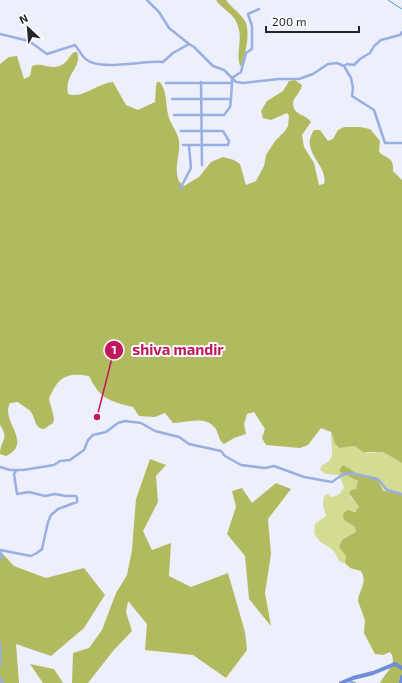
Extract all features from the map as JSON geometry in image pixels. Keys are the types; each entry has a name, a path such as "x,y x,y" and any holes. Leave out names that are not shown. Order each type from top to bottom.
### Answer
{"street":[{"path":"147,0 159,12 169,28 194,47 208,62 224,70 236,82 243,83 279,79 299,79 313,74 333,62 344,66 347,64 354,65 370,53 377,43 400,35 402,32"},
{"path":"232,78 241,72 246,53 252,51 252,26 248,15 259,9"},
{"path":"0,34 28,41 47,54 75,45 86,60 95,63 129,64 157,60 164,62 173,53 189,44"},
{"path":"344,66 353,85 352,96 374,110 385,143 402,143"},
{"path":"174,115 224,115 230,107 232,78"},
{"path":"201,82 200,146 202,165"},
{"path":"166,83 232,83"},
{"path":"172,99 231,99"},
{"path":"181,131 222,130 229,141 228,145 183,145"},
{"path":"180,189 191,168 189,146"},
{"path":"0,467 10,470 18,470 54,465 60,461 70,460 84,450 93,435 106,432 118,423 125,421 141,423 155,431 179,437 189,444 221,451 225,456 241,465 265,468 274,466 304,477 332,482 342,475 351,473 378,479 387,490 402,494"},
{"path":"0,560 2,555 0,551 32,556 37,553 42,549 51,515 58,509 77,502 78,498 76,496 66,496 60,494 42,496 34,492 18,494 14,471 18,470"},
{"path":"0,644 0,665"},
{"path":"342,682 373,673 395,664 402,668"},
{"path":"401,683 402,677"},
{"path":"0,678 3,683"},
{"path":"342,682 355,683"}],"green space":[{"path":"216,0 226,0 241,16 247,26 246,51 241,67 239,63 240,35 237,24 233,16"},
{"path":"74,52 77,52 78,62 67,87 68,94 74,95 85,93 101,85 113,82 126,105 138,110 155,102 156,84 157,82 160,82 164,90 169,118 179,141 177,172 180,182 184,186 199,177 211,162 223,157 234,160 240,164 246,185 256,181 264,166 266,155 275,141 288,126 289,116 287,113 271,120 263,118 261,111 267,101 283,91 289,81 295,80 302,85 293,102 293,105 294,109 298,113 309,119 311,122 302,135 304,147 314,163 319,185 324,184 324,177 310,145 310,138 314,130 320,130 328,141 333,139 338,130 344,127 360,127 370,129 380,141 379,151 392,162 393,171 402,180 402,463 383,452 363,452 355,446 339,448 335,444 331,432 321,428 308,445 300,448 266,445 262,438 265,429 254,412 247,414 244,424 246,434 234,438 224,444 211,424 201,421 173,423 165,413 155,417 139,416 133,407 111,401 106,398 97,390 89,376 81,375 68,376 59,381 49,399 54,418 53,423 44,429 38,427 33,415 28,409 18,402 10,403 8,410 9,417 15,431 17,444 14,450 6,456 0,454 4,434 0,425 0,64 9,57 17,56 24,79 30,76 32,66 59,66 65,63"},
{"path":"331,434 336,446 339,448 355,446 368,453 383,452 402,463 402,493 383,491 378,480 355,474 346,466 343,475 358,481 358,486 350,496 359,507 358,510 351,512 344,520 355,527 357,532 339,547 347,556 345,563 340,562 335,552 321,542 314,533 315,524 326,516 323,505 324,496 328,494 331,497 335,496 341,492 344,487 339,475 326,474 320,470 322,465 327,463 331,457"},
{"path":"150,459 166,465 156,476 158,502 143,531 152,550 171,543 169,576 191,587 228,573 245,632 247,650 226,678 193,655 145,650 147,624 128,601 126,612 132,631 113,651 88,683 72,683 73,653 89,648 102,630 116,593 127,575 132,550 136,499"},
{"path":"343,465 357,474 375,477 383,491 402,493 402,683 380,683 392,664 392,656 390,652 383,655 375,654 364,633 365,620 358,601 364,579 363,575 361,571 350,568 345,563 346,556 339,547 342,540 356,532 355,527 344,520 343,514 347,510 355,512 359,507 349,493 351,490 356,489 358,481 340,472"},
{"path":"276,483 291,489 268,519 271,554 265,593 271,626 249,599 245,556 227,534 236,507 232,491 242,488 252,503"},
{"path":"0,551 14,566 46,578 84,568 105,595 84,628 51,656 16,644 19,683 0,683"},
{"path":"30,664 54,669 63,683 43,683"}],"waterway":[{"path":"388,0 402,9"}],"place":[{"name":"shiva mandir","path":"97,417"}]}
